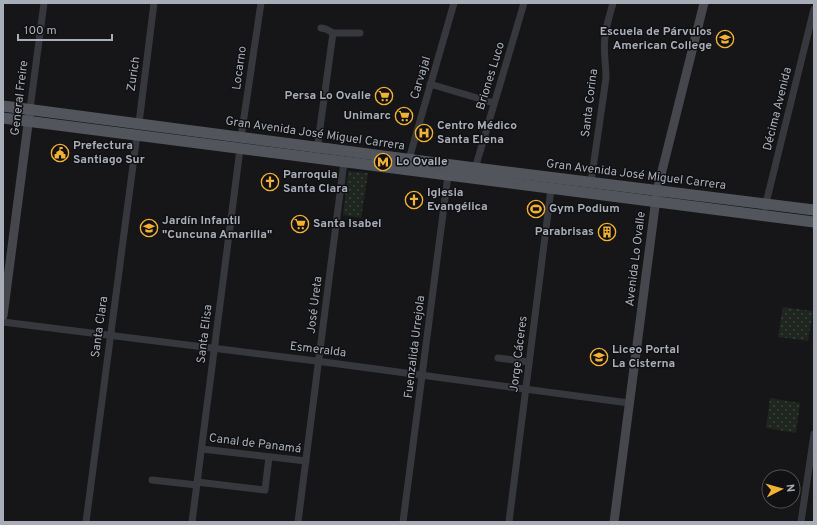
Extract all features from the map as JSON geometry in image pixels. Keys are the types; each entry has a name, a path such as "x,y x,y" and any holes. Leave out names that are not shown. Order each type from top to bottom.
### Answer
{"main road":[{"name":"Avenida Lo Ovalle","path":"614,522 657,191 704,3"},
{"name":"Gran Avenida José Miguel Carrera","path":"3,106 409,159 551,189 814,222"},
{"name":"General Freire","path":"3,316 30,109"},
{"name":"Gran Avenida José Miguel Carrera","path":"3,118 448,176 475,174 563,179 814,210"},
{"path":"237,136 240,149"},
{"path":"551,189 557,182 563,179"}],"street":[{"name":"General Freire","path":"30,109 44,3"},
{"name":"Zurich","path":"138,123 154,3"},
{"name":"Locarno","path":"237,136 261,3"},
{"name":"Carvajal","path":"409,159 454,3"},
{"name":"Briones Luco","path":"475,174 494,103 524,3"},
{"name":"Santa Corina","path":"591,182 606,78 605,35 613,3"},
{"name":"Décima Avenida","path":"764,215 814,9"},
{"path":"321,28 326,29 333,34 360,33"},
{"path":"316,158 333,34"},
{"path":"430,84 494,103"},
{"name":"Santa Clara","path":"86,522 137,135"},
{"name":"Santa Elisa","path":"192,522 240,149"},
{"name":"José Ureta","path":"298,522 344,162"},
{"name":"Fuenzalida Urrejola","path":"403,522 448,176"},
{"name":"Jorge Cáceres","path":"509,522 551,189"},
{"name":"Esmeralda","path":"3,322 319,361 629,403"},
{"path":"498,358 529,362"},
{"path":"801,522 814,434"},
{"name":"Canal de Panamá","path":"202,449 306,461"},
{"path":"152,480 265,490 269,457"},
{"path":"806,489 814,490"}],"shaded area":[{"path":"348,171 368,173 361,218 343,215"},
{"path":"783,307 813,311 808,341 778,337"},
{"path":"770,398 800,403 796,433 766,428"}],"place":[{"name":"Escuela de Párvulos American College","path":"725,39"},
{"name":"Persa Lo Ovalle","path":"384,96"},
{"name":"Unimarc","path":"404,116"},
{"name":"Centro Médico Santa Elena","path":"424,133"},
{"name":"Prefectura Santiago Sur","path":"60,153"},
{"name":"Lo Ovalle","path":"383,162"},
{"name":"Parroquia Santa Clara","path":"270,182"},
{"name":"Iglesia Evangélica","path":"414,200"},
{"name":"Gym Podium","path":"536,209"},
{"name":"Santa Isabel","path":"300,224"},
{"name":"Jardín Infantil \"Cuncuna Amarilla\"","path":"149,228"},
{"name":"Parabrisas","path":"607,232"},
{"name":"Liceo Portal La Cisterna","path":"599,357"}]}
